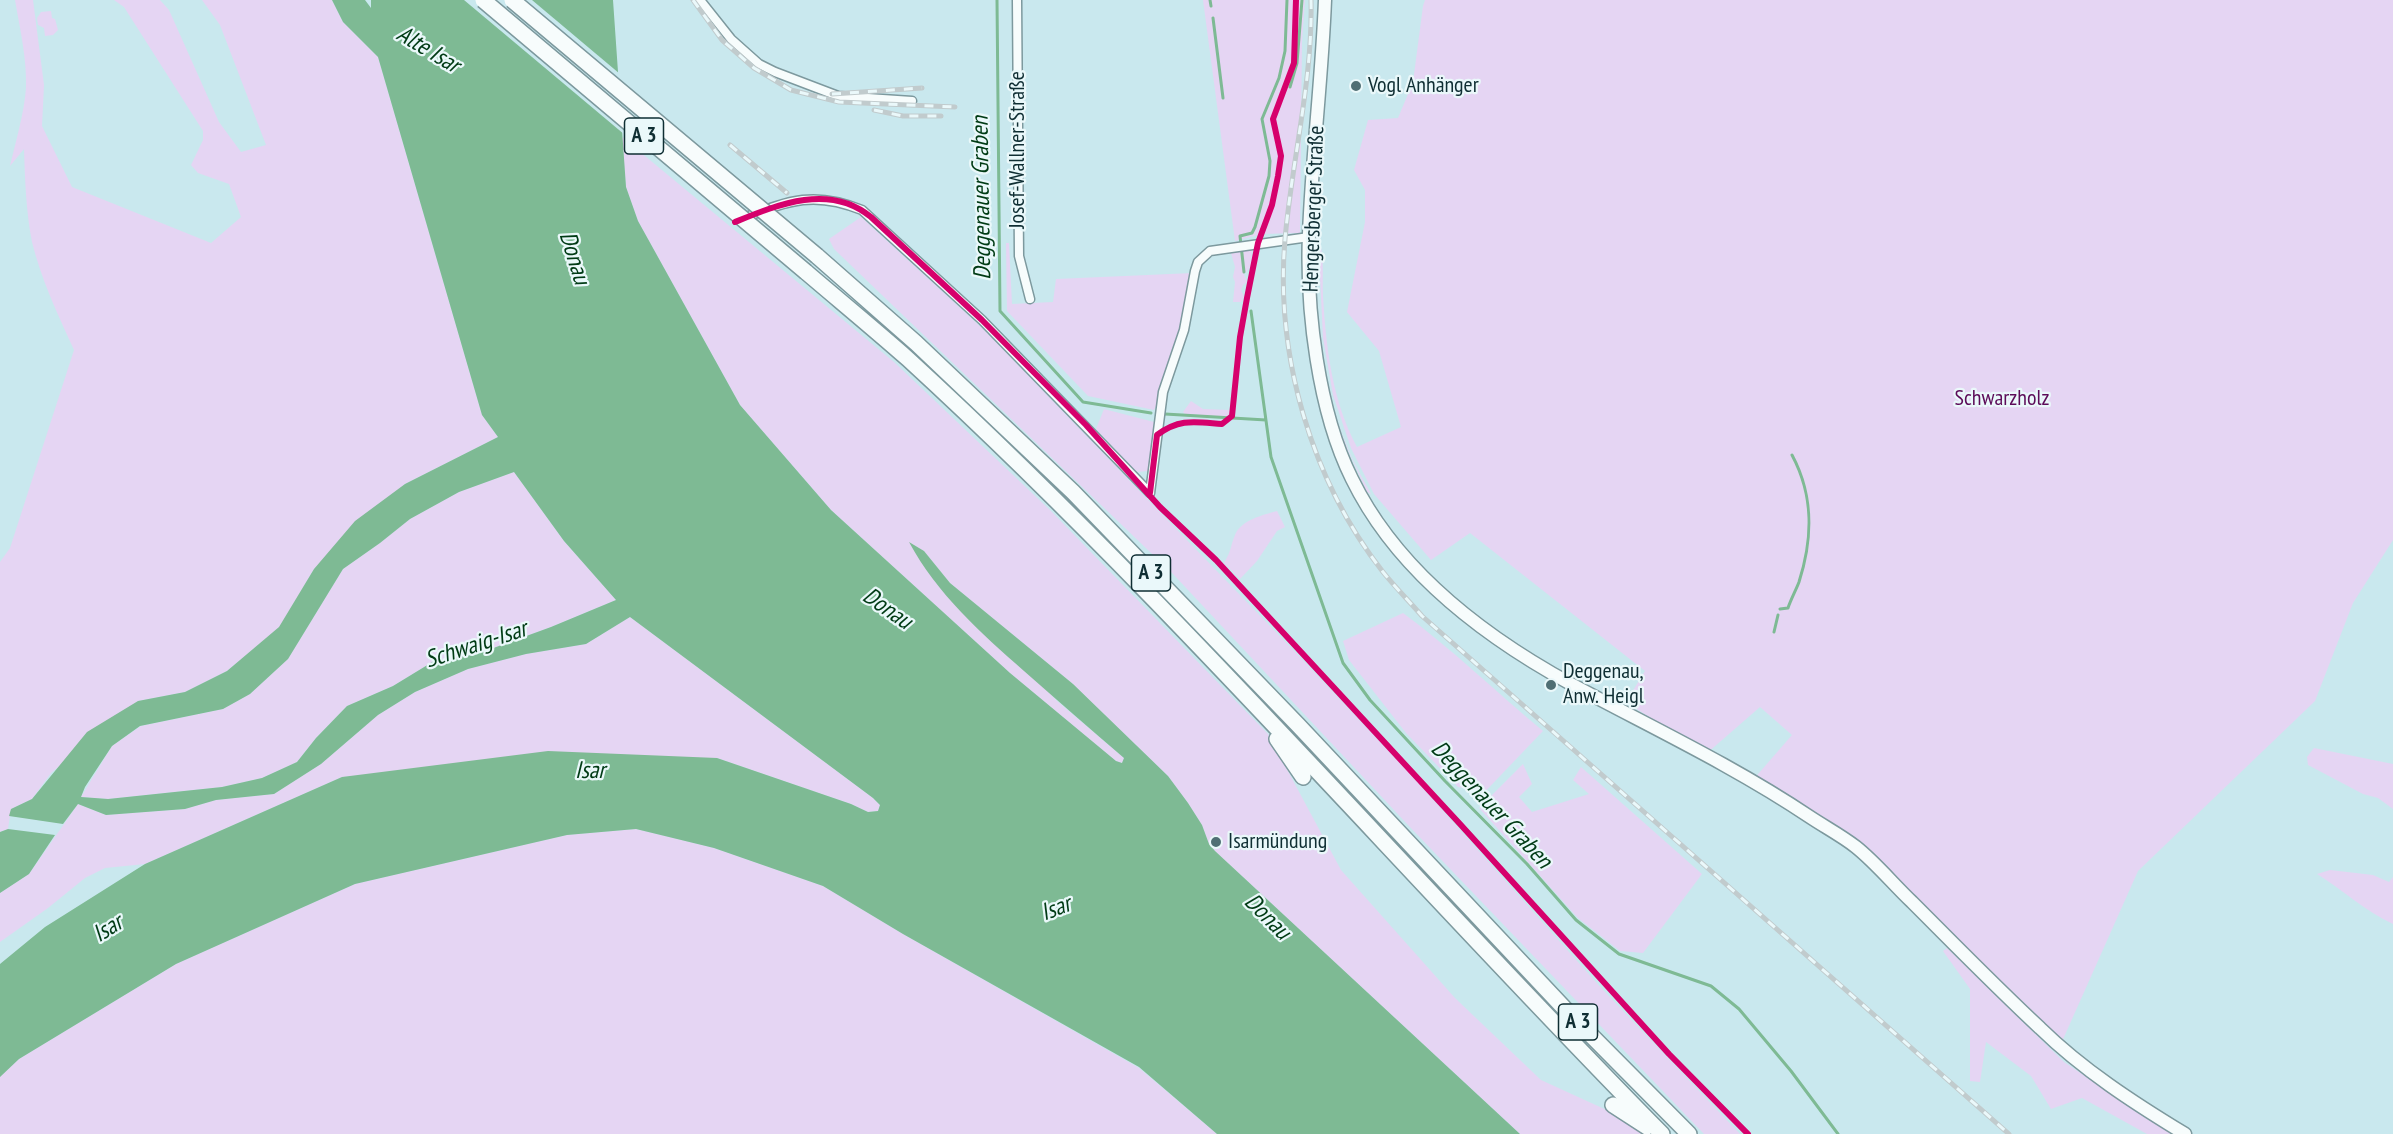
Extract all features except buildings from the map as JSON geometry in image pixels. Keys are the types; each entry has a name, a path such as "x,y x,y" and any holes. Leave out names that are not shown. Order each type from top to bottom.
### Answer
{"highway":[{"name":"A 3","path":"483,0 907,358 1061,506 1274,725 1552,1021 1662,1133"},
{"name":"A 3","path":"512,0 817,255 916,343 1073,492 1298,725 1557,1000 1689,1134"},
{"path":"1274,725 1278,741 1303,777"},
{"path":"1613,1105 1644,1126 1662,1133"}],"main road":[{"name":"Hengersberger Straße","path":"1325,0 1309,237 1313,337 1322,388 1332,425 1351,477 1373,516 1418,571 1462,613 1518,653 1752,781 1856,847 2067,1053 2112,1087 2185,1134"}],"street":[{"path":"700,0 731,39 759,64 775,72 838,96 912,101"},
{"name":"Josef-Wallner-Straße","path":"1017,0 1019,256 1030,299"},
{"path":"735,222 777,205 802,199 841,201 862,210 982,320 1150,493 1163,392 1178,351 1198,262 1210,251 1309,237"}],"green space":[{"path":"15,0 33,0 44,85 42,126 72,187 211,243 241,217 229,184 198,173 191,165 203,140 203,131 124,7 114,0 160,0 169,10 219,122 241,152 266,145 220,25 202,0 332,0 343,22 378,57 482,415 498,437 405,484 314,569 280,627 227,671 185,692 138,701 51,773 32,799 11,809 8,829 0,832 0,562 10,548 74,350 45,283 32,242 25,184 24,149 10,166 22,117 26,88 24,55"},
{"path":"1203,0 1305,0 1302,42 1300,233 1262,234 1235,241"},
{"name":"Schwarzholz","path":"1425,0 2393,0 2393,540 2353,603 2315,701 2138,871 2060,1046 1855,846 1752,781 1792,735 1760,707 1706,754 1626,702 1645,671 1470,533 1431,560 1374,494 1351,448 1333,395 1323,338 1318,237 1322,258 1328,354 1336,392 1348,429 1357,447 1401,427 1379,351 1347,312 1365,222 1365,190 1354,170 1368,120 1398,118 1413,82"},
{"path":"51,11 58,30 53,35 45,36 44,28 38,25 37,18 41,12"},
{"path":"622,137 894,362 1051,511 1268,734 1341,870 1455,998 1541,1080 1635,1123 1646,1134 1520,1134 1215,851 1209,844 1202,825 1168,776 1073,684 950,583 924,551 910,543 1057,701 1124,758 1122,763 1116,761 1010,673 831,510 740,405 638,221 626,187"},
{"path":"861,217 984,330 1297,654 1409,773 1603,990 1740,1134 1704,1134 1408,825 1173,574 834,249 829,239"},
{"path":"1316,239 1318,319 1324,368 1318,335 1315,281"},
{"path":"1006,243 1009,243 1012,304 1053,302 1056,279 1193,273 1187,308 1154,410 1088,396 1007,311"},
{"path":"1252,248 1251,266 1244,274 1247,282 1241,290 1244,297 1241,302 1233,302 1235,267 1231,253 1234,250"},
{"path":"1326,377 1331,399 1350,454 1340,433 1329,392"},
{"path":"1191,401 1203,409 1231,410 1229,417 1185,414 1183,412"},
{"path":"1104,409 1154,422 1154,445 1148,471 1137,472 1096,429"},
{"path":"1350,456 1371,494 1367,492"},
{"path":"514,472 564,541 616,600 477,654 434,661 393,686 347,706 316,738 297,762 262,778 222,787 108,799 81,797 112,746 141,726 223,709 250,694 288,659 343,569 410,519 459,492"},
{"path":"1277,511 1285,527 1277,531 1257,561 1240,579 1224,563 1235,535 1247,522"},
{"path":"1403,613 1543,731 1479,798 1470,789 1458,787 1406,733 1349,660 1343,641"},
{"path":"630,617 873,798 880,805 878,811 868,812 851,804 717,758 342,777 145,864 105,868 85,878 0,942 0,893 29,874 78,804 106,815 185,809 216,800 274,794 321,764 378,715 415,692 468,669 526,654 586,644"},
{"path":"2314,748 2393,764 2393,809 2378,798 2363,794 2308,765 2307,757"},
{"path":"1523,764 1532,784 1519,797 1532,812 1589,794 1573,780 1581,767 1702,874 1643,953 1620,951 1578,918 1479,808"},
{"path":"636,829 714,848 823,886 1139,1068 1217,1134 0,1134 0,1077 19,1059 176,964 355,884 567,835"},
{"path":"2330,870 2373,875 2389,882 2393,877 2393,924 2373,913 2317,874"},
{"path":"1947,948 2064,1062 2172,1134 2147,1134 2082,1098 2051,1109 2031,1076 1986,1042 1980,1082 1970,1081 1970,989 1943,951"}],"water":[{"path":"332,0 365,0 371,8 371,0 613,0 626,187 638,221 740,405 831,510 1010,673 1116,761 1122,763 1124,758 1008,657 961,612 933,579 909,542 924,551 950,583 1073,684 1168,776 1202,825 1209,844 1215,851 1520,1134 1217,1134 1139,1067 903,934 823,886 714,848 636,829 567,835 355,884 176,964 19,1059 0,1077 0,964 45,927 145,864 342,777 548,751 717,758 851,804 868,812 878,811 880,805 630,617 586,644 526,654 468,669 415,692 378,715 321,764 274,794 216,800 185,809 106,815 78,804 63,824 9,816 11,809 32,799 87,732 138,701 185,692 227,671 279,627 314,569 355,521 405,484 498,437 482,415 378,57 343,22","holes":["514,472 564,541 616,600 477,654 434,661 393,686 347,706 316,738 297,762 262,778 222,787 108,799 81,797 112,746 140,726 223,709 250,694 288,659 343,569 410,519 459,492"]},
{"path":"8,829 55,835 29,874 0,893 0,832"}],"pier":[{"path":"464,0 532,0 620,74 625,135"}],"waterway":[{"name":"Deggenauer Graben","path":"997,0 1000,311 1083,402 1151,413"},
{"path":"1210,0 1211,6"},
{"path":"1244,272 1240,236 1252,233 1255,227 1269,176 1270,161 1262,119 1279,78 1285,51 1287,0"},
{"path":"1290,87 1297,63 1302,0"},
{"path":"1213,18 1223,98"},
{"name":"Deggenauer Graben","path":"1251,311 1271,457 1343,663 1370,700 1445,781 1527,864 1576,920 1619,954 1711,986 1739,1009 1791,1071 1838,1134"},
{"name":"Deggenauer Graben","path":"1165,414 1266,420"},
{"path":"1780,609 1788,608 1799,582 1809,533 1808,502 1792,455"},
{"path":"1774,632 1778,615"}],"railway":[{"path":"693,0 722,40 754,68 791,90 839,102 955,107"},
{"path":"1311,0 1309,60 1285,239 1283,283 1286,327 1303,415 1336,497 1358,536 1383,572 1422,616 2009,1134"},
{"path":"832,94 922,88"},
{"path":"874,110 903,116 941,116"},
{"path":"730,145 787,193"}],"cycle path":[{"path":"1150,493 1157,435 1173,426 1188,422 1222,424 1232,416 1240,337 1247,298 1258,243 1272,205 1278,176 1281,156 1273,119 1294,63 1296,0"},
{"path":"735,222 787,204 822,199 839,201 871,217 982,320 1086,425 1160,507 1216,560 1669,1054 1748,1134"}],"place":[{"name":"Vogl Anhänger","path":"1356,86"},
{"name":"Deggenau, Anw. Heigl","path":"1551,685"},
{"name":"Isarmündung","path":"1216,842"}],"water label":[{"name":"Alte Isar","path":"428,50"},
{"name":"Donau","path":"574,258"},
{"name":"Donau","path":"887,609"},
{"name":"Schwaig-Isar","path":"476,645"},
{"name":"Isar","path":"590,771"},
{"name":"Isar","path":"1056,909"},
{"name":"Donau","path":"1267,917"},
{"name":"Isar","path":"108,929"}]}
